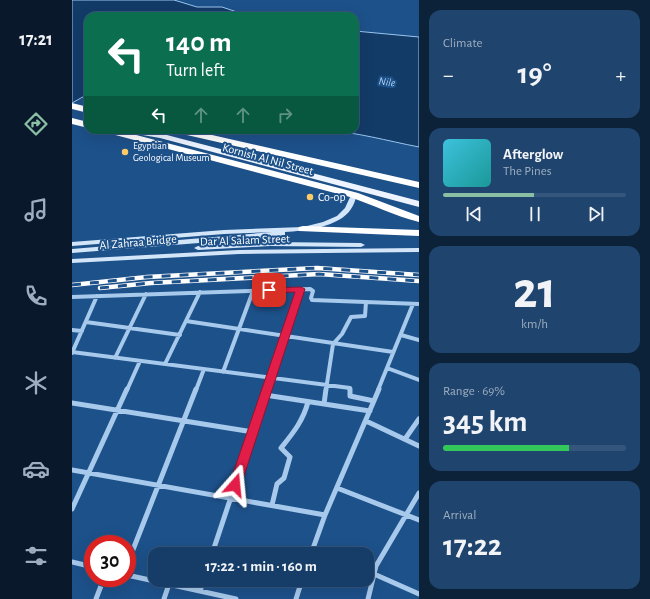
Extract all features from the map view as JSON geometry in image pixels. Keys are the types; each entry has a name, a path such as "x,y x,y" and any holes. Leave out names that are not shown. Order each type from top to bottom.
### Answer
{"highway":[{"path":"72,106 84,109"},
{"path":"74,121 84,124"},
{"name":"Kornish Al Nil Street","path":"122,134 354,195 419,219"},
{"name":"Kornish Al Nil Street","path":"196,134 419,185"},
{"path":"303,229 419,233"}],"main road":[{"path":"148,134 419,204"},
{"name":"Dar Al Salam Street","path":"72,244 224,232 303,229 325,223 339,217 348,208 354,195"},
{"name":"Al Zahraa Bridge","path":"72,251 263,236 303,229"},
{"name":"Al Zahraa Bridge","path":"72,260 243,244 360,244 398,249"},
{"name":"Dar Al Salam Street","path":"72,260 199,253 398,249 419,250"}],"street":[{"path":"214,547 301,289"},
{"path":"72,297 301,289 312,290 312,300 419,304"},
{"path":"223,372 240,330 253,291"},
{"path":"165,364 200,292"},
{"path":"115,358 146,294"},
{"path":"97,296 72,352 350,388 350,396 374,401"},
{"path":"324,404 333,344 342,334 351,317 364,316 366,302"},
{"path":"314,547 336,488 366,422 413,304"},
{"path":"86,322 180,335"},
{"path":"186,322 393,352"},
{"path":"72,330 82,331"},
{"path":"400,334 419,340"},
{"path":"72,509 140,361"},
{"path":"387,368 419,380"},
{"path":"136,542 204,369"},
{"path":"265,395 370,411"},
{"path":"272,505 277,484 284,478 290,457 281,448 299,426 305,414 308,402"},
{"path":"72,403 253,432"},
{"path":"405,439 419,419"},
{"path":"366,422 419,446"},
{"path":"72,470 325,515"},
{"path":"336,488 419,520"},
{"path":"419,493 376,566 374,574 419,594"},
{"path":"72,562 84,565"},
{"path":"136,577 148,580"},
{"path":"96,599 101,587"},
{"path":"164,599 168,587"},
{"path":"182,587 225,598 236,599"},
{"path":"200,591 201,587"},
{"path":"296,599 300,587"},
{"path":"368,599 371,587"}],"water":[{"path":"72,0 174,0 197,7 222,7 237,12 84,12 84,96 72,103"},
{"name":"Nile","path":"359,31 419,37 419,147 354,134 359,134"}],"railway":[{"path":"72,285 147,277 317,268 419,275"},
{"path":"100,288 151,283 319,274 419,281"}],"place":[{"name":"Egyptian Geological Museum","path":"125,152"},
{"name":"Co-op","path":"310,197"}],"route":[{"path":"235,485 301,289 269,290"}]}
